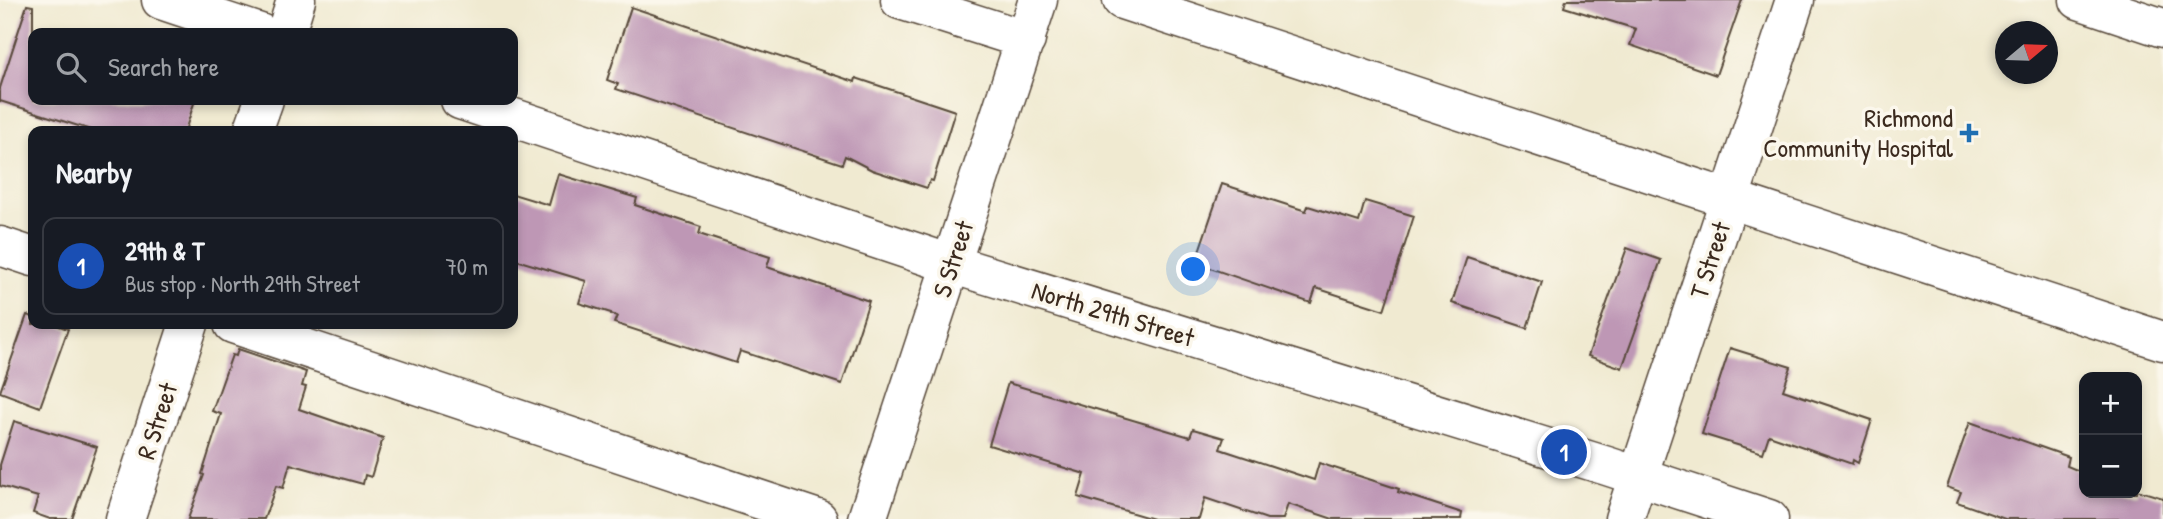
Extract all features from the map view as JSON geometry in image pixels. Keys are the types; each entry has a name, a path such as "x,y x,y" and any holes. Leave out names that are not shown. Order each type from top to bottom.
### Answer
{"street":[{"path":"161,0 245,28"},
{"path":"288,28 296,0"},
{"path":"900,0 1026,40"},
{"name":"S Street","path":"867,519 1038,0"},
{"path":"1122,0 2163,341"},
{"name":"T Street","path":"1624,519 1795,0"},
{"path":"2079,0 2163,28"},
{"path":"255,126 262,105"},
{"name":"North 29th Street","path":"475,105 951,264 1639,475 1769,519"},
{"path":"0,246 28,255"},
{"name":"R Street","path":"125,519 188,329"},
{"path":"248,329 818,519"}],"building":[{"path":"1566,0 1742,0 1716,75 1630,45 1636,29 1564,7"},
{"path":"27,5 33,6 33,28 28,28 28,105 193,105 187,126 78,126 0,101 0,88"},
{"path":"631,7 855,82 856,78 955,111 933,181 930,180 927,188 872,170 845,156 842,164 616,89 618,84 607,80"},
{"path":"558,174 637,198 635,205 701,227 699,234 770,257 767,267 869,301 842,384 740,351 736,363 614,323 617,316 579,303 586,281 518,261 518,196 549,205"},
{"path":"1222,184 1306,211 1308,206 1359,222 1365,201 1414,216 1384,310 1316,288 1311,303 1195,263"},
{"path":"1627,248 1661,260 1622,368 1588,356"},
{"path":"1467,257 1542,282 1527,328 1452,303"},
{"path":"27,315 28,329 68,329 40,407 0,392"},
{"path":"1730,348 1791,367 1783,390 1872,420 1858,463 1853,460 1852,464 1769,435 1763,453 1702,434"},
{"path":"238,349 306,372 302,386 306,387 299,409 383,438 371,477 365,475 363,484 290,464 283,488 276,486 264,519 188,519 221,414 212,411 232,355 236,356"},
{"path":"1008,383 1190,437 1193,429 1224,438 1220,449 1314,480 1319,463 1462,513 1461,519 1333,519 1288,504 1283,519 1267,519 1205,498 1199,519 1153,519 1078,497 1085,474 989,445"},
{"path":"14,421 97,447 72,519 50,519 33,513 38,497 0,486 0,465"},
{"path":"1970,422 2069,457 2067,466 2079,471 2079,498 2142,498 2142,492 2163,498 2163,519 2005,519 1957,502 1961,492 1947,487"}],"place":[{"name":"Richmond Community Hospital","path":"1969,133"},
{"name":"29th & T","path":"1564,452"}]}
